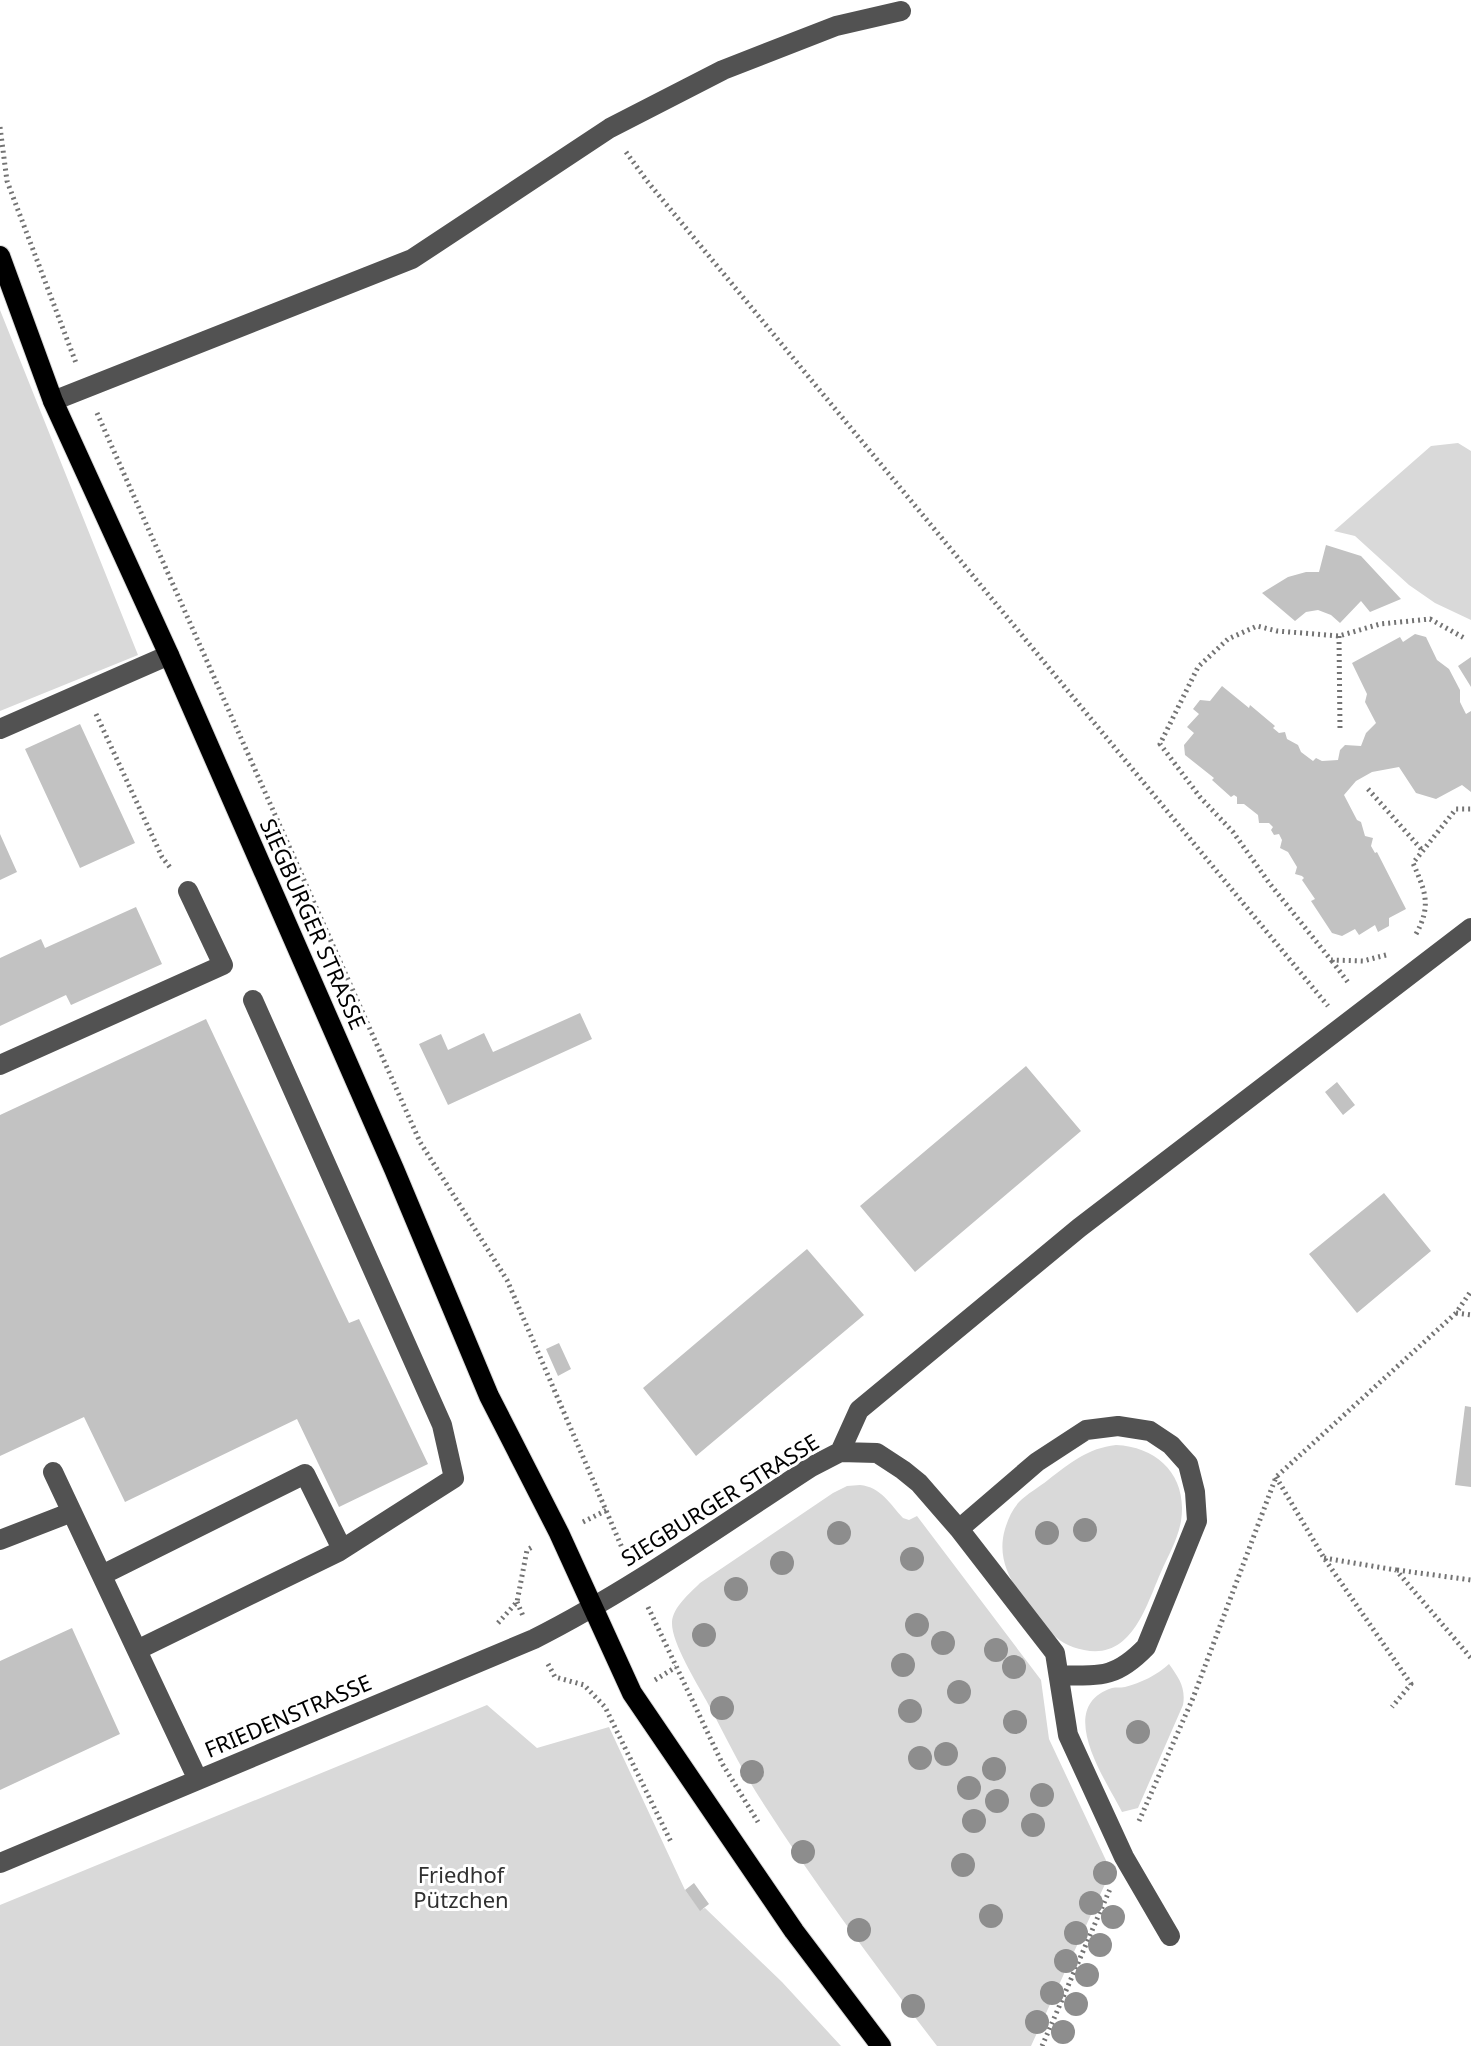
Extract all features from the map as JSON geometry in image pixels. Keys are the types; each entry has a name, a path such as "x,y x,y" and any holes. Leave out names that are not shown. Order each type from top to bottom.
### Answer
{"main road":[{"name":"SIEGBURGER STRASSE","path":"0,256 53,401 169,655 388,1155 489,1396 559,1533 632,1693 794,1931 881,2046"}],"street":[{"path":"53,401 412,259 610,128 737,64 836,26 901,11"},
{"path":"0,729 169,655"},
{"path":"0,1065 223,965 188,891"},
{"path":"840,1452 859,1410 1079,1228 1471,928"},
{"path":"137,1650 342,1549 454,1478 442,1425 253,1000"},
{"path":"959,1529 1037,1462 1086,1430 1118,1426 1150,1431 1171,1445 1188,1464 1195,1492 1197,1521 1146,1647 1131,1662 1114,1672 1090,1676 1060,1675"},
{"name":"SIEGBURGER STRASSE","path":"592,1608 811,1467 840,1452 877,1453 919,1483 959,1529 1055,1653 1068,1735 1124,1857 1170,1936"},
{"path":"53,1472 198,1780"},
{"path":"102,1575 305,1474 342,1549"},
{"path":"0,1540 72,1512"},
{"name":"FRIEDENSTRASSE","path":"0,1863 534,1639 592,1608"}],"path":[{"path":"0,127 7,181 86,388 420,1142 507,1280 636,1582 723,1765 764,1833"},
{"path":"610,128 657,194 1344,1026"},
{"path":"1388,954 1363,961 1331,960 1233,832 1200,797 1160,744 1198,667 1228,639 1257,626 1277,631 1339,636 1380,624 1430,619 1466,639"},
{"path":"1339,636 1340,730"},
{"path":"86,691 162,857 188,891"},
{"path":"1368,789 1422,850"},
{"path":"1413,940 1424,919 1427,894 1413,863 1456,809 1471,809"},
{"path":"1042,2046 1193,1698 1276,1477 1456,1313 1471,1291"},
{"path":"1456,1313 1471,1315"},
{"path":"1276,1477 1324,1558 1411,1684 1392,1707"},
{"path":"1324,1558 1471,1580"},
{"path":"1396,1570 1471,1658"},
{"path":"534,1639 555,1677 584,1685 605,1707 672,1844"}],"green space":[{"path":"0,310 138,655 0,711"},
{"path":"1458,443 1471,451 1471,620 1435,603 1409,585 1355,536 1334,531 1431,446"},
{"path":"1116,1445 1145,1452 1167,1467 1180,1491 1181,1521 1135,1628 1114,1647 1100,1651 1084,1650 1056,1637 1030,1607 1007,1571 1002,1544 1009,1518 1022,1499 1080,1457"},
{"path":"860,1485 874,1489 903,1518 909,1520 917,1516 1041,1680 1049,1739 1111,1871 1031,2046 937,2046 844,1921 756,1792 676,1640 672,1622 675,1611 700,1583 833,1493 847,1486"},
{"path":"1169,1664 1181,1683 1183,1705 1138,1808 1122,1812 1089,1745 1085,1727 1087,1711 1095,1697 1112,1688 1143,1681"},
{"name":"Friedhof Pützchen","path":"487,1705 537,1748 609,1727 685,1890 700,1910 705,1908 782,1982 841,2046 0,2046 0,1905"}],"building":[{"path":"1326,545 1361,556 1401,599 1370,612 1361,601 1340,623 1318,610 1306,612 1295,621 1262,593 1288,577 1319,572"},
{"path":"1415,634 1426,637 1437,660 1449,669 1460,690 1460,702 1466,714 1471,711 1471,792 1462,785 1436,799 1416,793 1399,767 1372,772 1356,781 1344,795 1361,822 1365,836 1373,838 1371,846 1406,909 1389,918 1389,926 1378,932 1375,925 1359,935 1355,929 1342,936 1332,933 1311,901 1315,899 1302,880 1304,878 1295,874 1297,867 1288,852 1280,848 1282,840 1279,834 1274,835 1273,827 1269,823 1259,823 1258,815 1244,804 1237,804 1237,797 1231,797 1212,780 1214,778 1185,755 1184,745 1194,733 1187,727 1199,714 1193,709 1200,700 1210,701 1222,686 1249,708 1250,705 1279,733 1285,732 1287,739 1298,745 1301,752 1313,761 1316,758 1322,761 1338,760 1340,750 1345,745 1361,746 1366,733 1376,723 1365,702 1367,694 1352,663 1400,637 1403,642"},
{"path":"1471,657 1471,687 1458,666"},
{"path":"80,724 135,843 80,868 25,749"},
{"path":"0,834 17,872 0,880"},
{"path":"136,907 162,964 71,1005 66,995 0,1026 0,958 41,939 45,948"},
{"path":"580,1013 592,1039 448,1105 419,1044 441,1034 448,1050 484,1033 493,1052"},
{"path":"206,1019 349,1323 359,1319 428,1464 339,1507 297,1419 125,1502 84,1417 0,1456 0,1115"},
{"path":"1026,1066 1081,1131 915,1272 860,1206"},
{"path":"1337,1082 1355,1105 1343,1115 1325,1092"},
{"path":"1384,1193 1431,1251 1357,1313 1309,1254"},
{"path":"807,1249 864,1315 696,1456 643,1388"},
{"path":"559,1343 571,1369 558,1376 546,1349"},
{"path":"1465,1406 1471,1407 1471,1487 1455,1485"},
{"path":"72,1628 120,1734 0,1790 0,1661"},
{"path":"694,1883 709,1904 700,1911 685,1890"}]}
